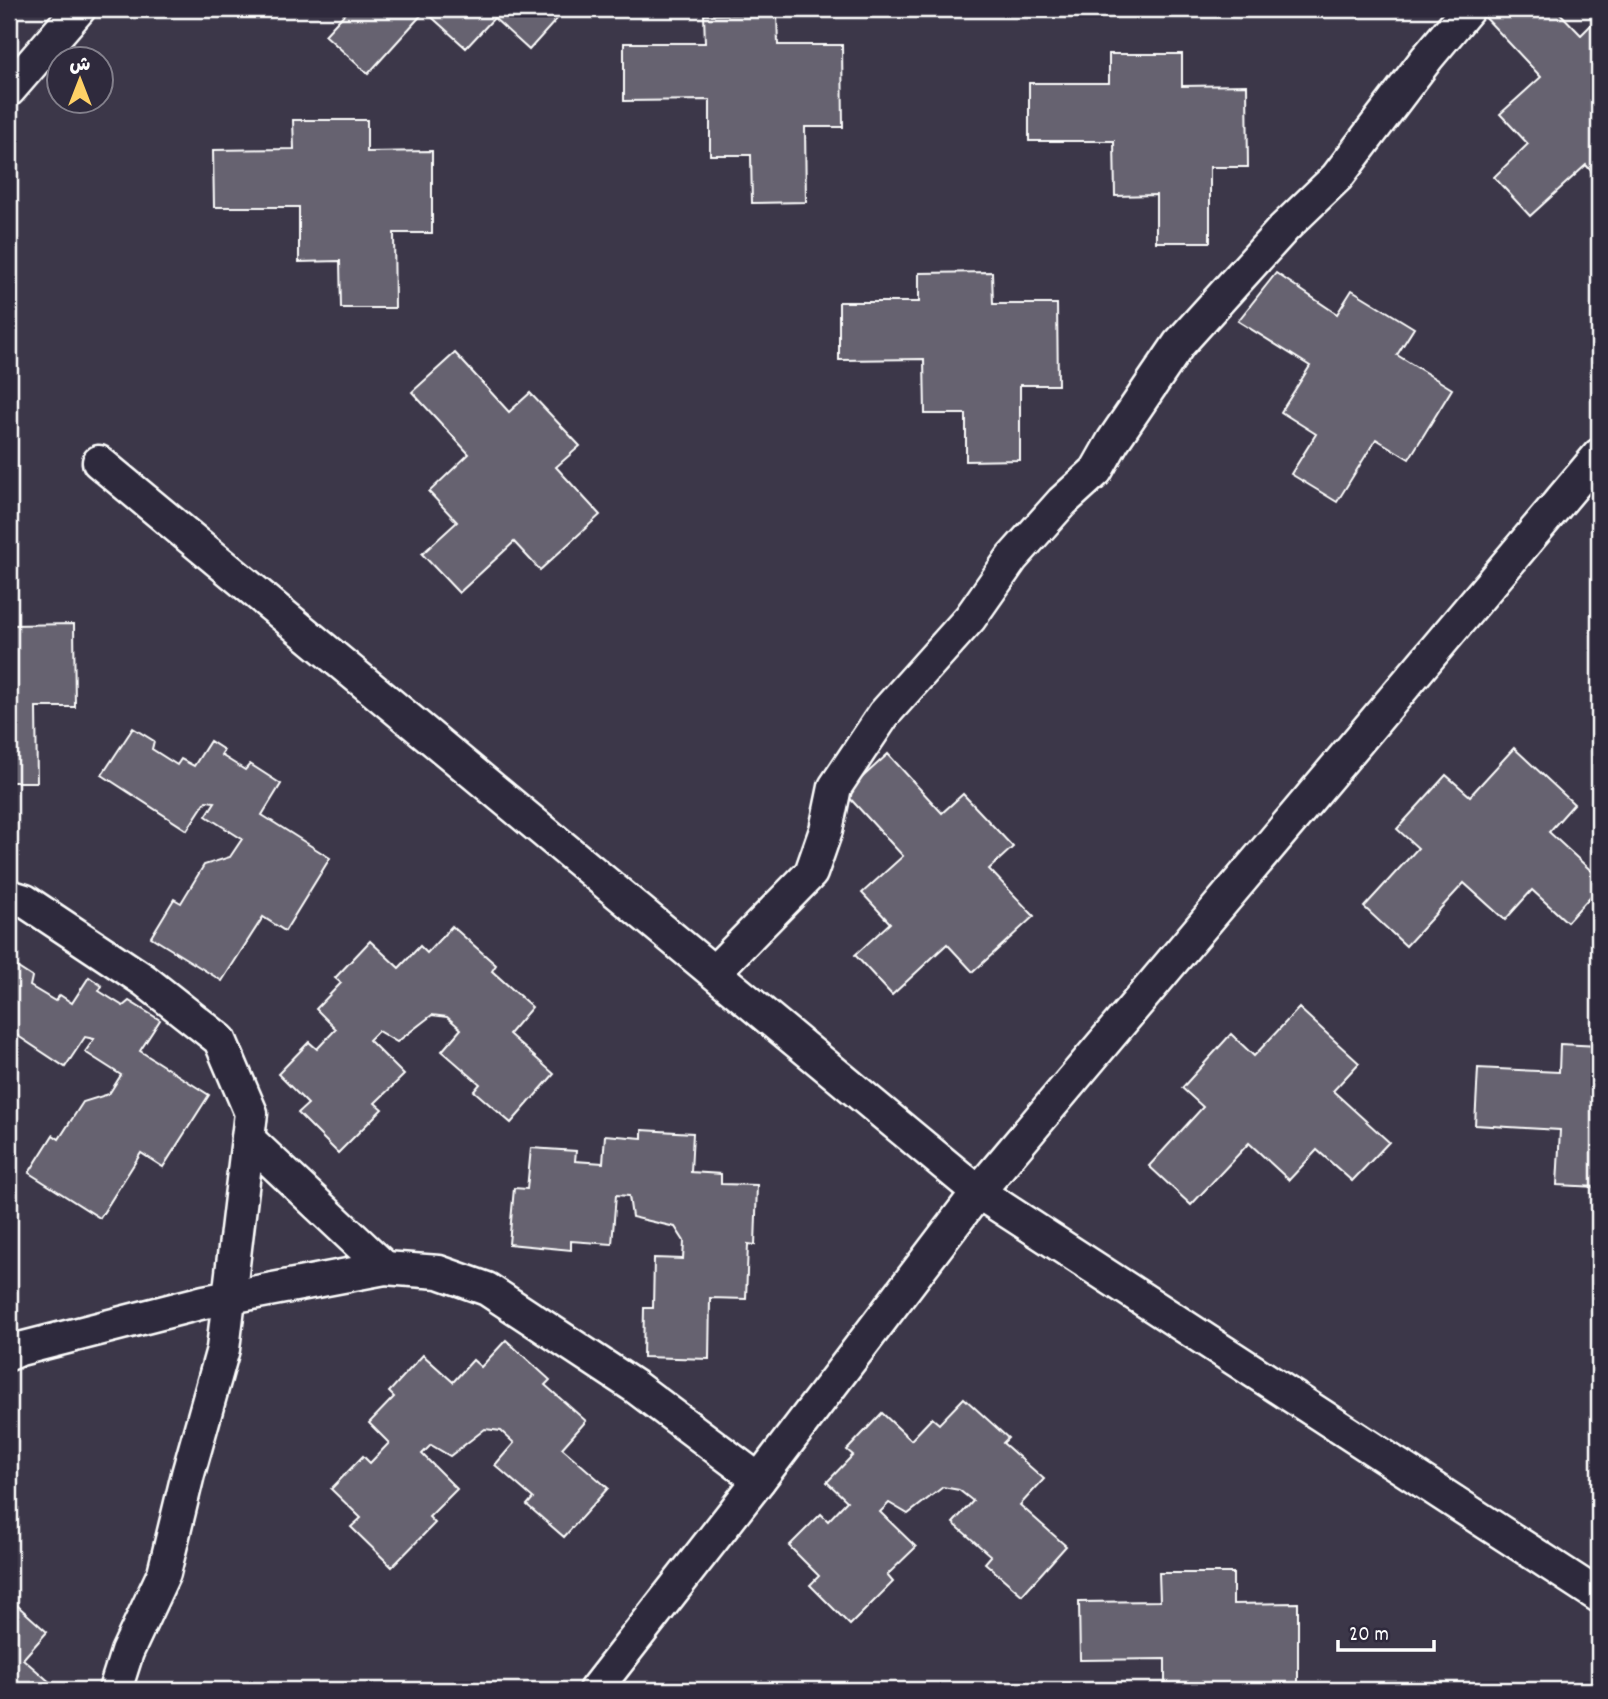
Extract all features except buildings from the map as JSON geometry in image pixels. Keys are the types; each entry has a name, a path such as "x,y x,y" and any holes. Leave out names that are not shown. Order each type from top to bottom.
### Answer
{"street":[{"path":"9,90 79,9"},
{"path":"714,972 811,873 826,830 835,787 884,714 970,618 1012,558 1062,502 1096,471 1178,344 1284,228 1337,177 1427,58 1468,9"},
{"path":"595,1690 978,1192 1599,455"},
{"path":"99,462 978,1192 1599,1597"},
{"path":"9,896 25,901 144,980 220,1040 251,1113 223,1349 164,1573 127,1652 115,1690"},
{"path":"248,1139 385,1268"},
{"path":"9,1354 229,1297 385,1268 439,1272 487,1289 634,1386 759,1480"}]}
